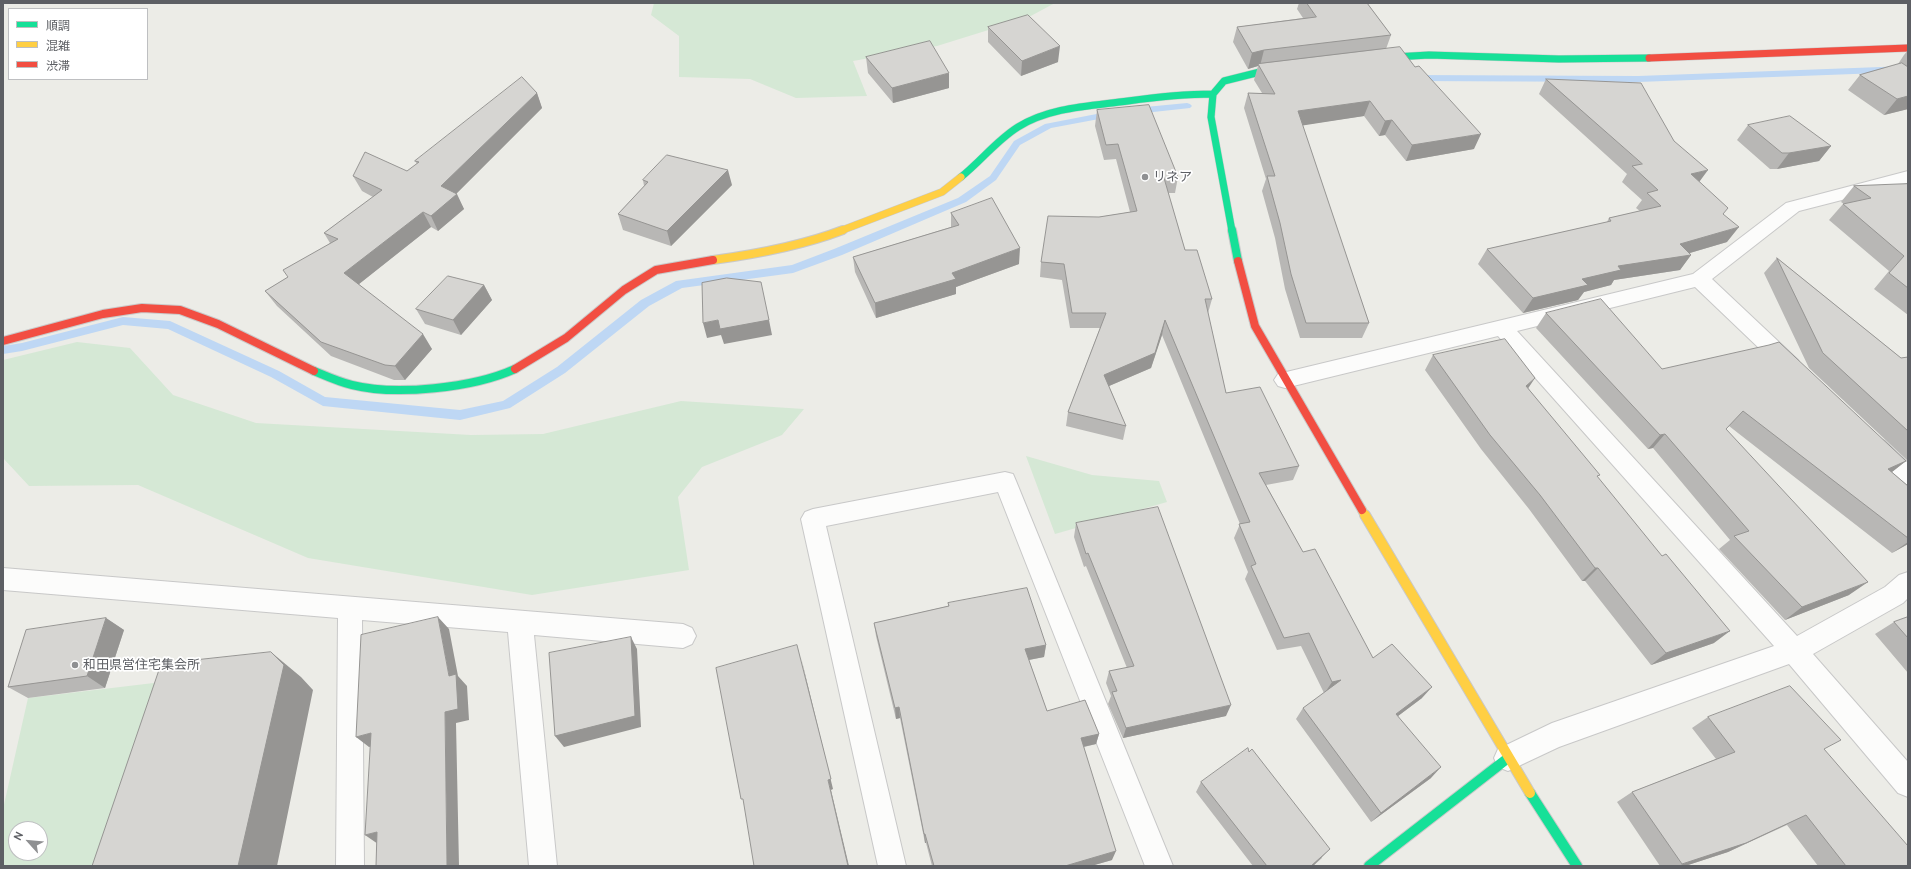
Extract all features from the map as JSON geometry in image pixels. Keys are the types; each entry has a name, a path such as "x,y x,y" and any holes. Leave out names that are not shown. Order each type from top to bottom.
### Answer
{"street":[{"path":"1370,59 1435,54 1550,59 1614,58 1908,48"},
{"path":"1292,68 1260,72 1224,81 1213,94 1211,117 1242,276 1255,326 1285,380 1508,758 1577,866"},
{"path":"3,341 103,314 142,308 180,310 218,324 308,369 353,385 403,390 472,383 512,371 566,338 624,290 656,270 692,262 759,254 813,241 942,192 970,170 997,142 1030,121 1070,108 1192,93 1213,94"},
{"path":"1285,380 1699,279 1793,207 1908,177"},
{"path":"1699,279 1806,380"},
{"path":"1502,327 1794,651 1908,783"},
{"path":"1863,434 1908,477"},
{"path":"892,866 812,518 1005,481 1158,866"},
{"path":"3,579 683,636"},
{"path":"1370,866 1508,758 1552,736 1794,651 1894,595 1908,584"},
{"path":"350,608 350,866"},
{"path":"520,622 543,866"}],"green space":[{"path":"654,3 1055,3 1027,18 937,46 853,61 867,96 796,98 750,79 679,77 679,36 651,15"},
{"path":"77,342 130,348 173,395 256,423 471,435 543,434 681,401 804,409 782,435 702,467 678,497 689,570 532,595 308,558 138,485 29,486 3,458 3,360"},
{"path":"1026,456 1092,475 1159,481 1167,502 1055,534"},
{"path":"162,682 111,866 3,866 3,809 28,698"}],"building":[{"path":"1307,3 1367,3 1391,35 1264,50 1252,53 1237,27 1316,17"},
{"path":"1028,15 1060,46 1022,61 988,27"},
{"path":"930,41 949,73 892,88 866,57"},
{"path":"1400,47 1415,67 1419,66 1481,134 1412,145 1392,120 1385,121 1370,101 1298,111 1369,323 1306,323 1291,274 1280,223 1267,176 1275,176 1248,93 1275,94 1258,64"},
{"path":"1902,63 1908,67 1908,96 1897,99 1860,75"},
{"path":"522,77 537,93 441,186 457,194 431,216 423,212 344,273 423,334 395,366 385,365 321,342 265,291 288,277 283,270 338,239 324,233 382,190 353,176 365,152 407,171 419,162 415,161"},
{"path":"1546,79 1641,83 1674,141 1708,170 1691,174 1728,208 1723,214 1739,227 1680,244 1691,255 1618,266 1621,270 1582,279 1588,285 1533,298 1487,249 1611,221 1609,218 1661,206 1647,193 1658,190 1632,166 1642,164"},
{"path":"1149,105 1178,177 1164,178 1185,250 1197,250 1212,299 1205,299 1226,393 1260,387 1299,466 1259,473 1303,552 1315,549 1373,658 1392,644 1432,687 1396,714 1441,767 1381,813 1303,708 1341,680 1332,682 1309,633 1284,638 1251,566 1256,564 1239,524 1250,522 1165,320 1155,353 1104,375 1126,426 1068,412 1106,313 1072,313 1064,264 1041,262 1048,216 1099,217 1137,211 1118,144 1106,145 1097,110"},
{"path":"1790,116 1831,146 1782,153 1748,125"},
{"path":"667,155 728,170 667,231 618,214 648,182 643,180"},
{"path":"1908,184 1908,288 1889,273 1904,256 1843,204 1871,198 1854,186"},
{"path":"992,198 1020,248 952,273 956,279 875,303 853,257 959,225 951,213"},
{"path":"1777,258 1901,358 1908,357 1908,431 1823,353"},
{"path":"448,276 484,285 453,320 416,309"},
{"path":"727,278 761,282 769,320 720,329 718,320 703,323 702,283"},
{"path":"1601,299 1662,369 1779,342 1906,461 1888,469 1908,486 1908,538 1743,411 1726,429 1868,582 1802,607 1734,536 1749,531 1665,434 1660,435 1546,313"},
{"path":"1505,339 1535,378 1526,386 1600,475 1597,476 1662,556 1666,554 1730,631 1666,653 1598,568 1595,568 1540,495 1490,435 1433,355"},
{"path":"1158,507 1231,705 1126,728 1112,692 1117,691 1109,671 1134,666 1088,553 1086,554 1076,523"},
{"path":"1027,588 1046,645 1025,649 1047,711 1085,700 1099,734 1081,738 1116,851 1065,866 934,866 924,834 899,707 895,708 874,623 949,606 948,603"},
{"path":"438,617 449,676 456,674 458,709 445,712 447,866 376,866 377,832 365,835 371,733 356,737 361,635"},
{"path":"1908,617 1908,638 1894,622"},
{"path":"106,618 87,676 8,687 26,630"},
{"path":"631,637 635,716 555,736 549,653"},
{"path":"797,645 831,779 828,780 848,866 754,866 743,799 741,799 716,668"},
{"path":"271,652 284,665 238,866 92,866 161,664"},
{"path":"1790,686 1841,740 1824,749 1908,846 1908,866 1846,866 1806,815 1746,843 1682,864 1632,792 1735,752 1708,717"},
{"path":"1248,748 1249,752 1252,749 1330,849 1311,866 1267,866 1201,782"}],"waterway":[{"path":"1412,78 1638,79 1908,69"},
{"path":"1135,111 1187,106"},
{"path":"3,350 22,347 123,321 170,325 275,374 323,401 460,415 506,405 561,370 645,303 680,284 793,269 838,252 962,200 993,178 1017,143 1048,126 1112,114"}],"traffic: fast":[{"path":"1377,58 1429,55 1559,59 1649,58"},
{"path":"1238,261 1211,117 1213,94 1224,81 1260,72 1285,69"},
{"path":"961,177 1019,126 1041,116 1090,105 1191,94 1213,94"},
{"path":"314,371 352,385 367,388 410,389 435,388 481,381 500,376 515,369"},
{"path":"1369,866 1508,758"},
{"path":"1530,793 1577,866"}],"traffic: slow":[{"path":"713,260 759,254 813,241 942,192 961,177"},
{"path":"1362,510 1530,793"}],"traffic: jam":[{"path":"1649,58 1908,48"},
{"path":"515,369 566,338 624,290 656,270 713,260"},
{"path":"1238,261 1255,326 1362,510"},
{"path":"3,341 103,314 142,308 180,310 218,324 314,371"}],"place":[{"name":"リネア","path":"1145,177"},
{"name":"和田県営住宅集会所","path":"75,665"}]}
